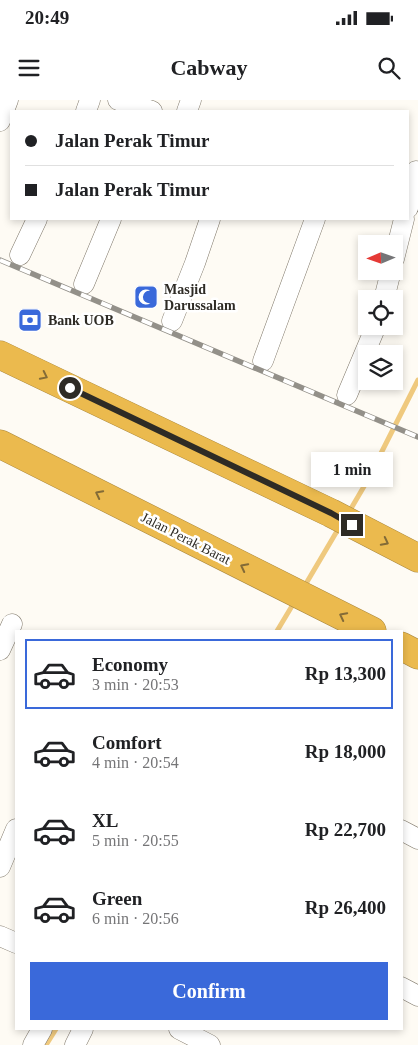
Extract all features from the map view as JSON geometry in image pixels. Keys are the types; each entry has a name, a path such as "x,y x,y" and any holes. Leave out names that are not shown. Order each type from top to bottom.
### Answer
{"highway":[{"path":"0,355 342,519 418,558"},
{"name":"Jalan Perak Barat","path":"0,444 370,630"},
{"path":"403,647 418,655"}],"street":[{"path":"0,121 8,100"},
{"path":"118,100 149,110"},
{"path":"409,202 414,170"},
{"path":"20,255 38,220"},
{"path":"84,284 111,220"},
{"path":"172,321 210,220"},
{"path":"263,361 315,220"},
{"path":"400,235 404,220"},
{"path":"347,394 372,335"},
{"path":"0,650 12,625"},
{"path":"0,867 15,831"},
{"path":"403,831 418,839"},
{"path":"0,936 15,943"},
{"path":"403,988 418,996"},
{"path":"33,1045 41,1030"},
{"path":"75,1045 82,1030"},
{"path":"182,1030 210,1045"}],"waterway":[{"path":"349,512 366,483 418,380"},
{"path":"304,587 340,526"},
{"path":"278,630 295,601"},
{"path":"46,1045 55,1030"}],"railway":[{"path":"0,260 418,437"}],"place":[{"name":"Masjid Darussalam","path":"146,297"},
{"name":"Bank UOB","path":"30,320"}],"route":[{"path":"70,388 331,513 352,525"}]}
